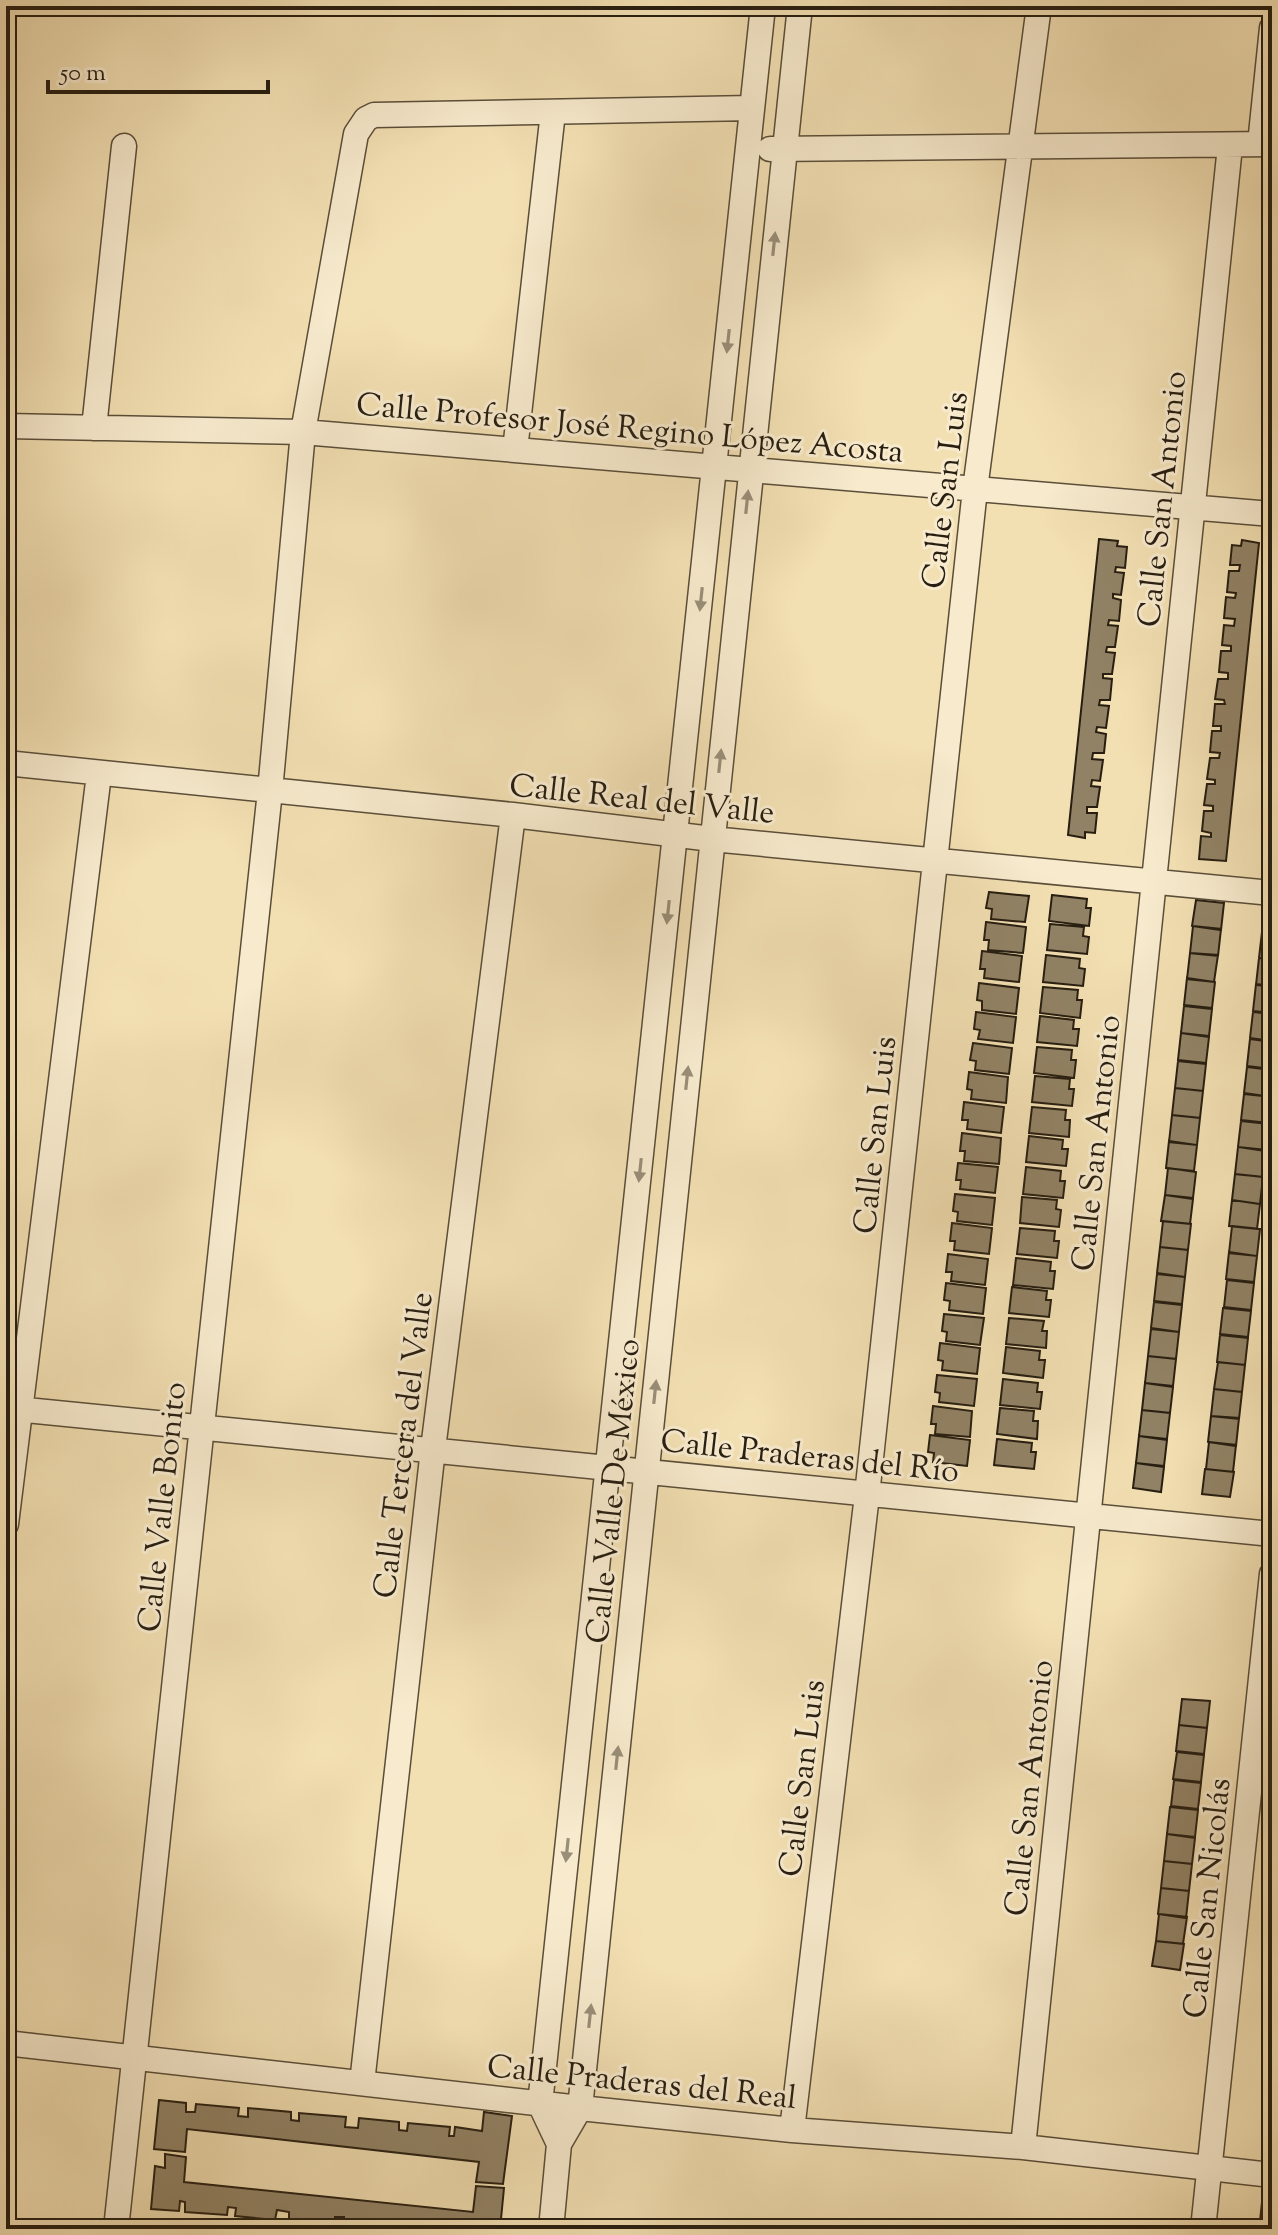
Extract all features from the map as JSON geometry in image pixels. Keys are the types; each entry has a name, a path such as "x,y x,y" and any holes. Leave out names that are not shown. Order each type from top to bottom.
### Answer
{"street":[{"name":"Calle Valle De México","path":"540,2104 763,6"},
{"name":"Calle Valle De México","path":"559,2144 580,2108 800,6"},
{"name":"Calle San Luis","path":"792,2130 867,1495 975,489 1039,6"},
{"path":"747,152 783,148 1266,144 1272,28"},
{"name":"Calle Valle Bonito","path":"116,2229 270,791 303,432 356,134 360,126 374,115 752,108"},
{"path":"515,450 553,112"},
{"path":"94,428 124,146"},
{"name":"Calle San Antonio","path":"1023,2147 1230,146"},
{"name":"Calle Profesor José Regino López Acosta","path":"17,426 303,432 1272,514"},
{"name":"Calle Real del Valle","path":"6,763 513,815 712,839 1272,893"},
{"path":"6,1524 13,1408 99,774"},
{"name":"Calle Tercera del Valle","path":"362,2083 433,1449 513,815"},
{"name":"Calle Praderas del Río","path":"13,1408 1272,1534"},
{"name":"Calle San Nicolás","path":"1203,2229 1272,1574"},
{"name":"Calle Praderas del Real","path":"6,2043 540,2104 792,2130 1023,2147 1272,2175"},
{"path":"540,2104 559,2144 551,2229"}],"building":[{"path":"1099,539 1118,541 1117,546 1127,547 1125,568 1116,567 1115,572 1124,573 1121,595 1113,594 1113,598 1121,600 1119,621 1109,620 1108,625 1118,626 1115,647 1107,647 1106,652 1115,653 1112,674 1103,674 1103,678 1112,679 1110,700 1100,700 1099,705 1109,706 1106,728 1097,727 1096,732 1106,734 1104,753 1093,753 1092,759 1103,760 1100,781 1092,780 1091,786 1100,787 1097,807 1087,807 1087,813 1097,813 1095,833 1085,832 1085,838 1068,835"},
{"path":"1242,540 1259,543 1226,861 1199,859 1201,836 1211,837 1211,833 1202,831 1204,811 1213,811 1213,806 1204,805 1207,784 1215,784 1215,780 1207,779 1210,758 1219,758 1220,753 1210,752 1212,731 1221,731 1221,726 1213,726 1215,704 1225,704 1224,700 1215,699 1218,679 1228,679 1228,673 1219,672 1221,651 1231,651 1231,646 1222,645 1224,625 1234,626 1235,619 1224,618 1226,597 1235,598 1236,593 1227,592 1229,571 1239,571 1240,565 1230,565 1232,545 1241,546"},
{"path":"1272,818 1272,865 1267,865"},
{"path":"989,892 1029,896 1025,922 991,919 992,909 986,908"},
{"path":"1052,895 1087,899 1086,908 1091,908 1089,926 1049,921"},
{"path":"1196,900 1224,903 1221,930 1192,926"},
{"path":"1265,906 1272,906 1272,934 1262,932"},
{"path":"986,922 1026,927 1023,953 988,950 989,940 984,940"},
{"path":"1050,924 1084,927 1083,936 1089,937 1087,954 1047,950"},
{"path":"1193,926 1221,929 1218,956 1190,953"},
{"path":"1262,932 1272,933 1272,960 1259,958"},
{"path":"982,951 1022,956 1019,982 984,978 985,969 980,969"},
{"path":"1190,953 1218,955 1214,982 1187,979"},
{"path":"1046,955 1080,959 1079,968 1085,969 1083,986 1043,982"},
{"path":"1259,958 1272,960 1272,987 1256,985"},
{"path":"1187,978 1215,982 1212,1008 1184,1005"},
{"path":"979,983 1019,988 1016,1014 982,1010 982,1001 977,1000"},
{"path":"1256,984 1272,986 1272,1013 1253,1011"},
{"path":"1043,987 1078,990 1077,1000 1082,1000 1080,1018 1040,1013"},
{"path":"1184,1006 1212,1009 1209,1036 1181,1033"},
{"path":"976,1012 1016,1017 1013,1043 978,1039 980,1030 974,1029"},
{"path":"1253,1012 1272,1014 1272,1041 1250,1038"},
{"path":"1040,1016 1074,1020 1073,1029 1079,1029 1077,1046 1037,1042"},
{"path":"1181,1033 1209,1037 1206,1063 1178,1060"},
{"path":"1250,1039 1272,1042 1272,1069 1247,1066"},
{"path":"973,1043 1012,1048 1009,1074 975,1070 976,1061 970,1060"},
{"path":"1037,1047 1072,1050 1071,1060 1076,1060 1074,1078 1034,1073"},
{"path":"1178,1061 1206,1064 1203,1091 1175,1088"},
{"path":"1247,1067 1272,1070 1272,1097 1244,1093"},
{"path":"969,1072 1008,1077 1006,1103 971,1099 972,1090 967,1089"},
{"path":"1035,1076 1070,1079 1069,1089 1074,1089 1072,1106 1032,1102"},
{"path":"1175,1088 1203,1091 1200,1118 1172,1115"},
{"path":"1244,1094 1272,1097 1269,1123 1241,1120"},
{"path":"964,1102 1004,1107 1001,1133 967,1129 968,1120 962,1120"},
{"path":"1032,1107 1066,1110 1065,1120 1070,1120 1069,1137 1029,1133"},
{"path":"1172,1115 1200,1118 1197,1145 1169,1142"},
{"path":"1241,1121 1269,1124 1266,1151 1238,1147"},
{"path":"962,1133 1001,1138 999,1164 964,1161 965,1151 960,1151"},
{"path":"1029,1136 1063,1140 1062,1149 1068,1149 1066,1166 1026,1162"},
{"path":"1169,1141 1197,1145 1194,1171 1166,1168"},
{"path":"1238,1147 1266,1150 1263,1177 1235,1174"},
{"path":"958,1163 998,1167 995,1193 960,1189 961,1180 956,1180"},
{"path":"1026,1167 1061,1171 1060,1181 1065,1181 1063,1198 1023,1194"},
{"path":"1168,1168 1196,1172 1193,1198 1165,1195"},
{"path":"1235,1174 1263,1177 1260,1204 1232,1200"},
{"path":"955,1194 995,1198 992,1225 957,1221 958,1212 953,1211"},
{"path":"1165,1195 1193,1199 1190,1224 1161,1221"},
{"path":"1022,1197 1057,1200 1056,1209 1061,1210 1059,1227 1020,1223"},
{"path":"1232,1200 1260,1204 1257,1229 1229,1226"},
{"path":"1163,1221 1191,1224 1188,1250 1160,1247"},
{"path":"952,1223 992,1228 989,1254 954,1250 955,1241 950,1241"},
{"path":"1232,1226 1260,1229 1257,1256 1229,1253"},
{"path":"1020,1228 1055,1231 1054,1241 1059,1241 1057,1258 1017,1254"},
{"path":"1160,1247 1188,1250 1185,1277 1157,1273"},
{"path":"1229,1252 1257,1256 1254,1282 1226,1279"},
{"path":"948,1254 988,1259 985,1285 951,1281 952,1272 946,1272"},
{"path":"1016,1258 1051,1262 1050,1271 1055,1271 1053,1289 1013,1285"},
{"path":"1157,1274 1185,1277 1182,1304 1154,1301"},
{"path":"1227,1280 1254,1283 1251,1310 1224,1307"},
{"path":"946,1283 986,1288 983,1314 949,1310 950,1301 944,1300"},
{"path":"1012,1287 1047,1291 1046,1300 1051,1300 1049,1317 1009,1313"},
{"path":"1154,1302 1182,1305 1179,1332 1151,1328"},
{"path":"1223,1308 1251,1311 1248,1337 1220,1334"},
{"path":"944,1314 984,1318 980,1345 946,1341 947,1332 942,1331"},
{"path":"1009,1318 1044,1321 1042,1331 1047,1331 1046,1348 1006,1344"},
{"path":"1151,1329 1179,1332 1176,1359 1148,1356"},
{"path":"1220,1335 1248,1338 1245,1365 1217,1362"},
{"path":"940,1343 980,1348 977,1374 942,1370 943,1361 938,1360"},
{"path":"1006,1347 1040,1351 1039,1360 1045,1360 1043,1378 1003,1373"},
{"path":"1148,1356 1176,1359 1173,1386 1145,1383"},
{"path":"1218,1362 1245,1365 1242,1392 1214,1389"},
{"path":"937,1375 977,1379 974,1406 939,1402 940,1393 935,1392"},
{"path":"1003,1379 1038,1383 1037,1392 1042,1392 1040,1409 1000,1405"},
{"path":"1145,1383 1173,1387 1170,1413 1142,1410"},
{"path":"1214,1389 1242,1392 1239,1419 1211,1416"},
{"path":"933,1406 972,1411 970,1437 935,1434 936,1424 931,1424"},
{"path":"1000,1408 1034,1411 1033,1421 1038,1421 1037,1439 997,1434"},
{"path":"1142,1410 1170,1413 1167,1439 1139,1436"},
{"path":"1211,1416 1239,1418 1236,1446 1208,1442"},
{"path":"930,1435 970,1440 967,1466 933,1462 934,1453 928,1452"},
{"path":"1139,1436 1167,1440 1164,1466 1136,1463"},
{"path":"997,1439 1032,1443 1031,1452 1036,1452 1034,1469 994,1465"},
{"path":"1209,1442 1236,1445 1233,1472 1206,1469"},
{"path":"1136,1463 1164,1467 1161,1492 1133,1488"},
{"path":"1205,1469 1234,1472 1230,1497 1202,1494"},
{"path":"1182,1699 1210,1701 1207,1728 1179,1725"},
{"path":"1179,1725 1207,1728 1204,1754 1176,1751"},
{"path":"1177,1752 1204,1755 1201,1782 1173,1779"},
{"path":"1174,1780 1201,1783 1198,1809 1171,1806"},
{"path":"1170,1807 1198,1810 1195,1837 1167,1834"},
{"path":"1167,1834 1195,1838 1192,1864 1164,1861"},
{"path":"1164,1861 1192,1864 1189,1891 1161,1888"},
{"path":"1161,1888 1189,1891 1186,1918 1158,1914"},
{"path":"1159,1914 1187,1917 1183,1944 1156,1941"},
{"path":"1156,1941 1184,1944 1180,1970 1152,1966"},
{"path":"159,2100 186,2103 186,2112 195,2112 196,2104 239,2108 238,2116 248,2117 248,2108 291,2112 291,2120 299,2121 299,2113 346,2117 345,2127 358,2128 359,2118 399,2122 399,2130 407,2131 408,2123 450,2127 449,2136 454,2136 455,2127 482,2131 484,2112 512,2116 503,2184 476,2182 479,2162 187,2129 185,2152 154,2149"},
{"path":"165,2154 186,2157 184,2182 473,2212 476,2186 504,2188 500,2229 449,2229 449,2226 439,2226 439,2229 396,2229 396,2222 387,2221 386,2229 343,2226 344,2217 335,2217 335,2225 289,2221 289,2212 277,2210 275,2220 235,2216 236,2208 228,2207 227,2215 185,2212 185,2202 180,2201 179,2211 151,2209 155,2166 165,2168"},
{"path":"1271,2197 1272,2229 1261,2229 1268,2228 1268,2222 1260,2221 1262,2202 1271,2203"}]}
